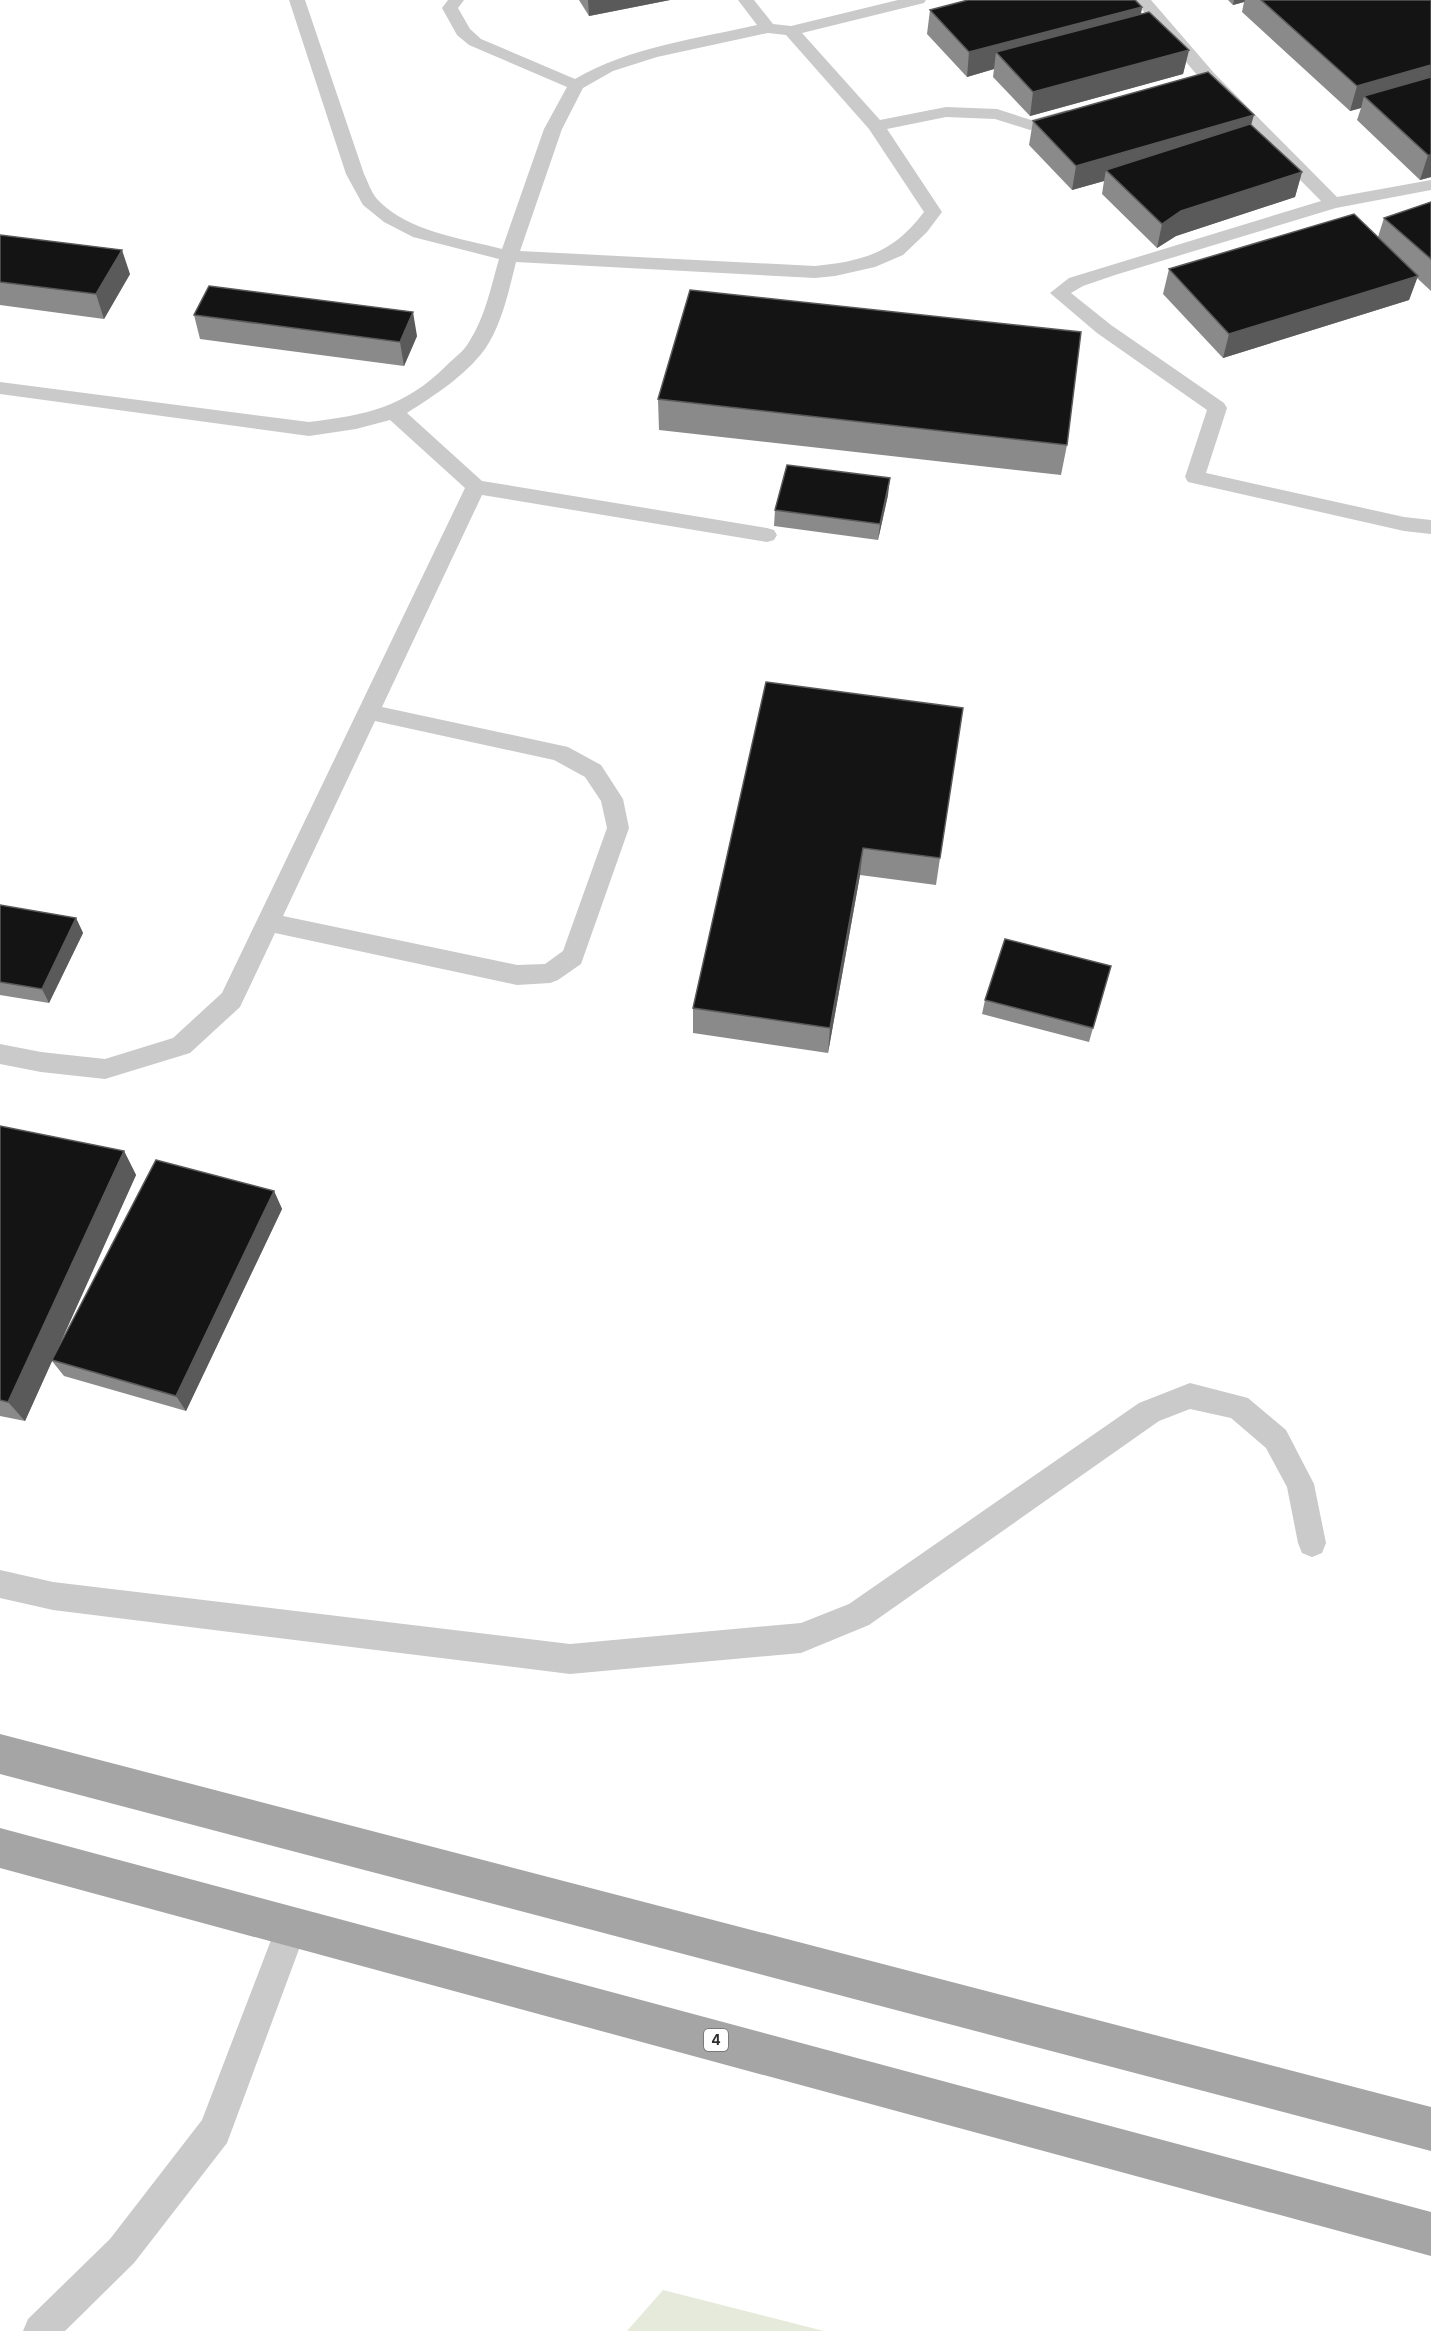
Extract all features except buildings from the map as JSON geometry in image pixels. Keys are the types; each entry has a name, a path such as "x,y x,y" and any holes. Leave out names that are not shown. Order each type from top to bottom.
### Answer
{"main road":[{"path":"0,1754 1431,2129"},
{"name":"4","path":"0,1848 1431,2234"}],"lane":[{"path":"297,0 356,174 369,201 390,218 419,233 509,256 815,272 857,268 895,252 918,234 933,212 876,126 791,31"},
{"path":"456,0 450,8 463,32 475,42 576,85"},
{"path":"746,0 768,28"},
{"path":"0,388 309,429 356,423 394,412 438,386 477,346 495,306 509,256 553,129 576,85 607,67 653,53 768,28 791,31 918,0"},
{"path":"1142,0 1208,76 1333,203"},
{"path":"1186,82 1208,76"},
{"path":"876,126 946,112 997,114 1030,125 1086,110"},
{"path":"1431,185 1333,203 1109,271 1076,282 1059,293 1104,329 1217,408 1195,477 1404,524 1431,527"},
{"path":"394,412 476,487 767,535"},
{"path":"0,1054 41,1062 105,1069 181,1046 231,1000 476,487"},
{"path":"268,922 517,975 550,973 573,957 618,828 612,799 593,771 560,753 369,712"},
{"path":"0,1584 53,1596 570,1659 801,1638 859,1615 1149,1412 1190,1396 1238,1407 1276,1439 1300,1484 1312,1543"},
{"path":"40,2331 122,2251 215,2131 292,1925"}],"shaded area":[{"path":"663,2290 824,2331 627,2331"}]}
